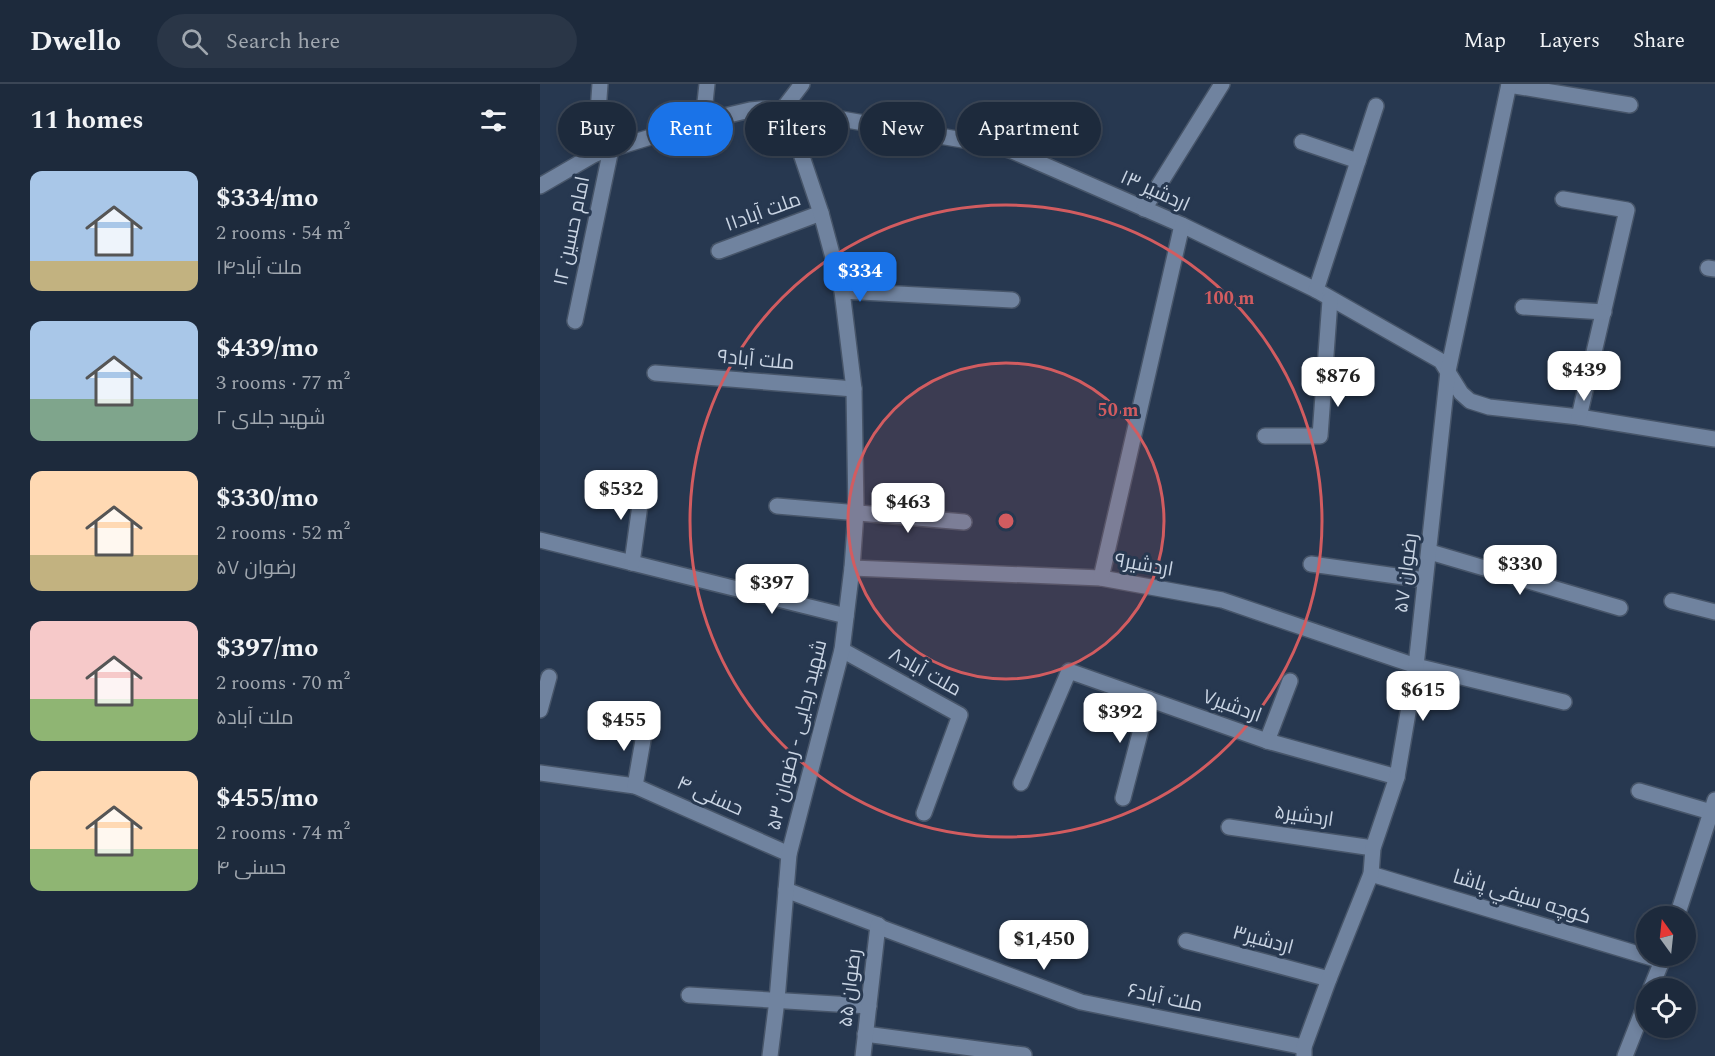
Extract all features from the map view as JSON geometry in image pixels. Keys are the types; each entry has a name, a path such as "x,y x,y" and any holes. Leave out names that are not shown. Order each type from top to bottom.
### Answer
{"street":[{"path":"705,102 707,84"},
{"path":"788,102 802,84"},
{"path":"1144,209 1222,84"},
{"path":"1509,84 1630,105"},
{"name":"رضوان ۵۷","path":"1304,1052 1329,979 1371,874 1373,848 1397,777 1416,666 1448,371 1509,84"},
{"path":"597,102 598,85"},
{"path":"1316,290 1376,106"},
{"name":"اردشیر ۱۳","path":"848,120 1010,150 1182,225 1316,290 1441,361 1461,393 1470,401 1489,407 1579,417 1715,439"},
{"path":"1302,142 1358,160"},
{"name":"اردشیر ۱۳","path":"540,186 592,156"},
{"name":"امام حسین ۱۲","path":"574,321 609,156"},
{"name":"شهید رجایی - رضوان ۵۳","path":"770,1056 789,854 842,651 856,512 854,389 842,291 822,213 802,156"},
{"path":"1563,199 1627,210 1579,417"},
{"name":"ملت آباد۱۱","path":"719,251 822,213"},
{"path":"1101,578 1182,225"},
{"path":"842,291 1012,300"},
{"path":"1265,436 1320,436 1330,300"},
{"path":"1523,307 1604,312"},
{"name":"ملت آباد۹","path":"655,373 854,389"},
{"path":"632,563 643,483"},
{"path":"777,506 963,522"},
{"path":"540,540 846,616"},
{"path":"1430,552 1620,608"},
{"path":"1311,564 1425,580"},
{"name":"اردشیر۹","path":"852,568 1101,578 1222,600 1416,666 1564,702"},
{"path":"1672,601 1715,612"},
{"name":"ملت آباد۸","path":"842,651 960,715 924,813"},
{"name":"اردشیر۷","path":"1021,783 1069,671 1267,741 1397,777"},
{"path":"540,710 549,677"},
{"path":"1267,741 1290,681"},
{"path":"1123,798 1149,699"},
{"path":"635,786 646,723"},
{"name":"حسنی ۴","path":"540,773 635,786 789,854"},
{"path":"1640,791 1713,806 1680,906"},
{"name":"اردشیر۵","path":"1229,827 1373,848"},
{"name":"كوچه سيفي پاشا","path":"1371,874 1636,950"},
{"name":"ملت آباد۶","path":"786,890 1081,1002 1304,1052"},
{"name":"رضوان ۵۵","path":"863,1056 878,926"},
{"name":"اردشیر۳","path":"1186,941 1329,979"},
{"path":"689,995 869,1006"},
{"path":"1625,1056 1636,1028"},
{"path":"865,1034 1024,1055"}]}
